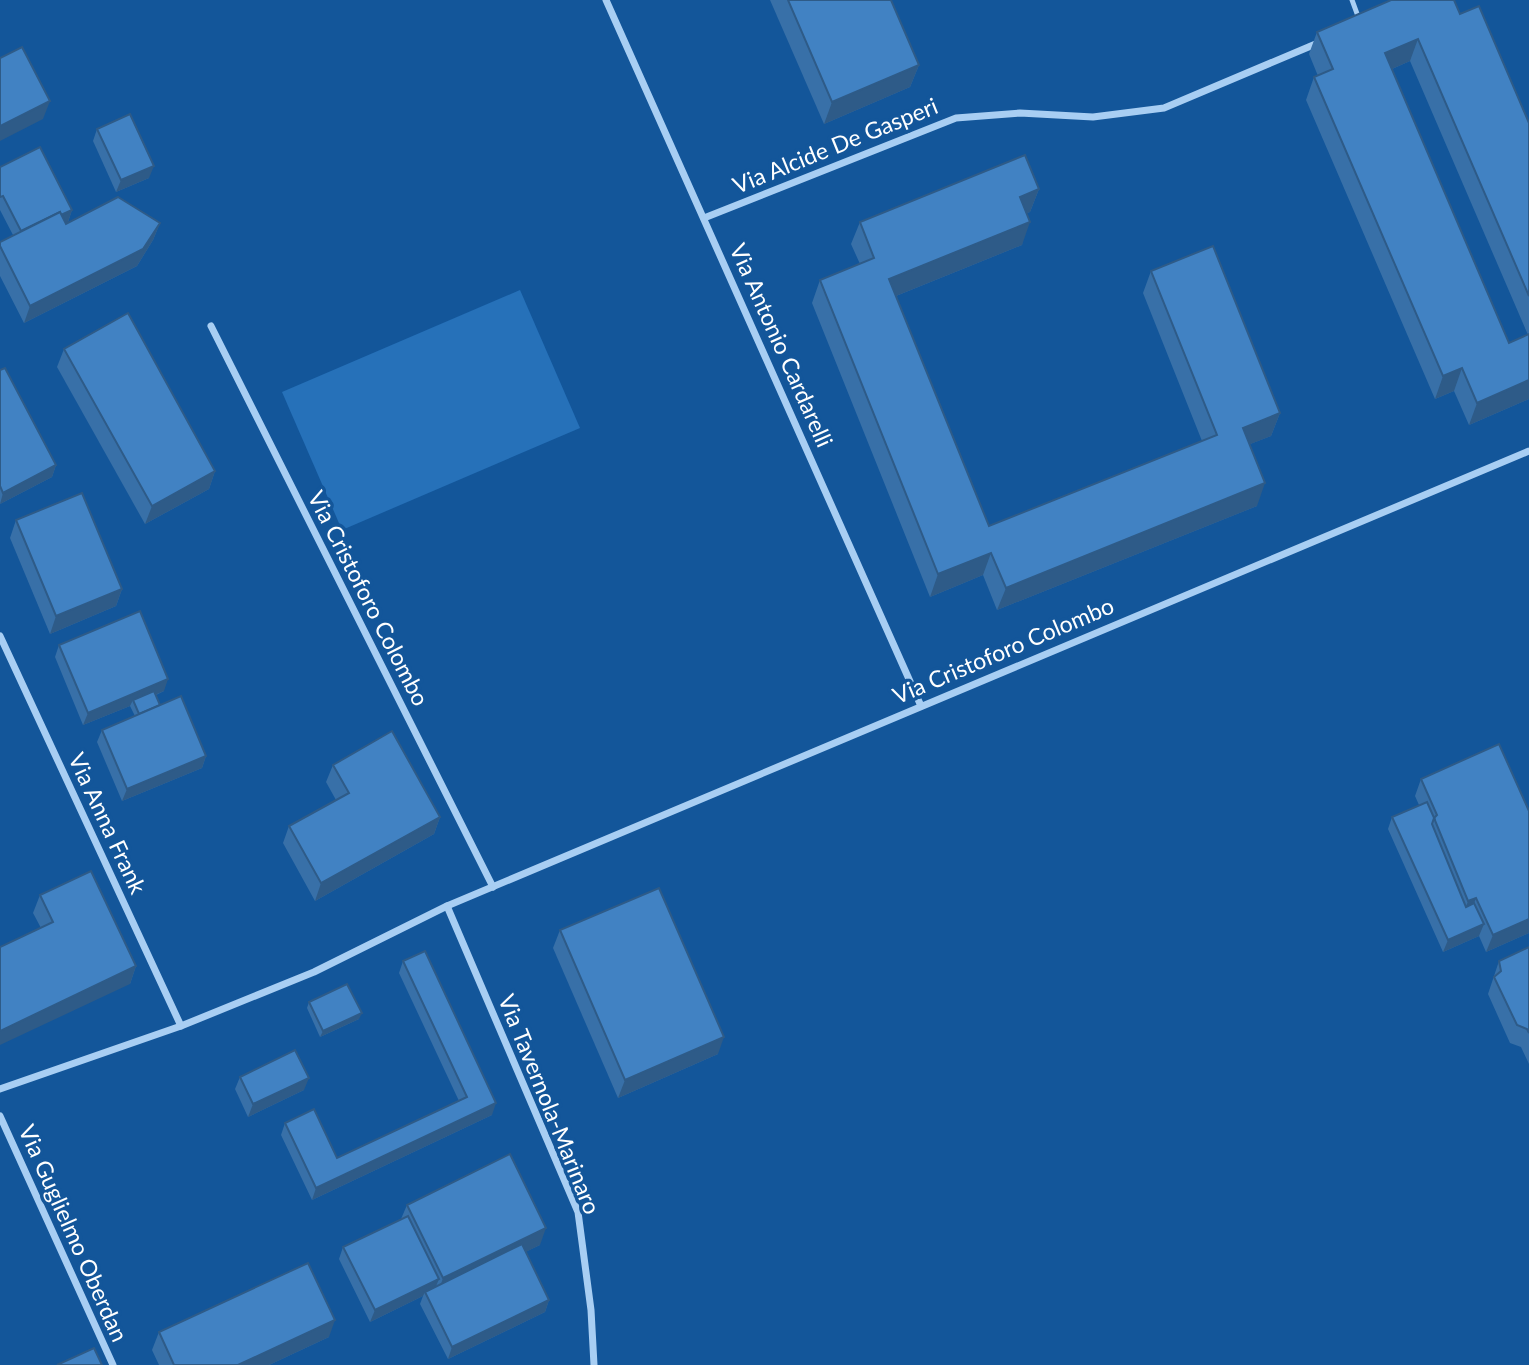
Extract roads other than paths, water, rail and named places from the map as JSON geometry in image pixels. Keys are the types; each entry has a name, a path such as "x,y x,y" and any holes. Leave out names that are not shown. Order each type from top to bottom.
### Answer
{"street":[{"name":"Via Antonio Cardarelli","path":"606,0 921,706"},
{"path":"1349,30 1373,20"},
{"name":"Via Alcide De Gasperi","path":"704,218 956,118 1020,113 1093,117 1164,108 1324,41"},
{"name":"Via Cristoforo Colombo","path":"211,326 492,887"},
{"name":"Via Cristoforo Colombo","path":"0,1089 181,1026 314,972 447,906 1529,451"},
{"name":"Via Anna Frank","path":"0,636 181,1026"},
{"name":"Via Tavernola-Marinaro","path":"447,906 578,1212 591,1310 594,1365"},
{"name":"Via Guglielmo Oberdan","path":"0,1116 113,1365"}],"lane":[{"path":"1352,0 1361,25"}]}
